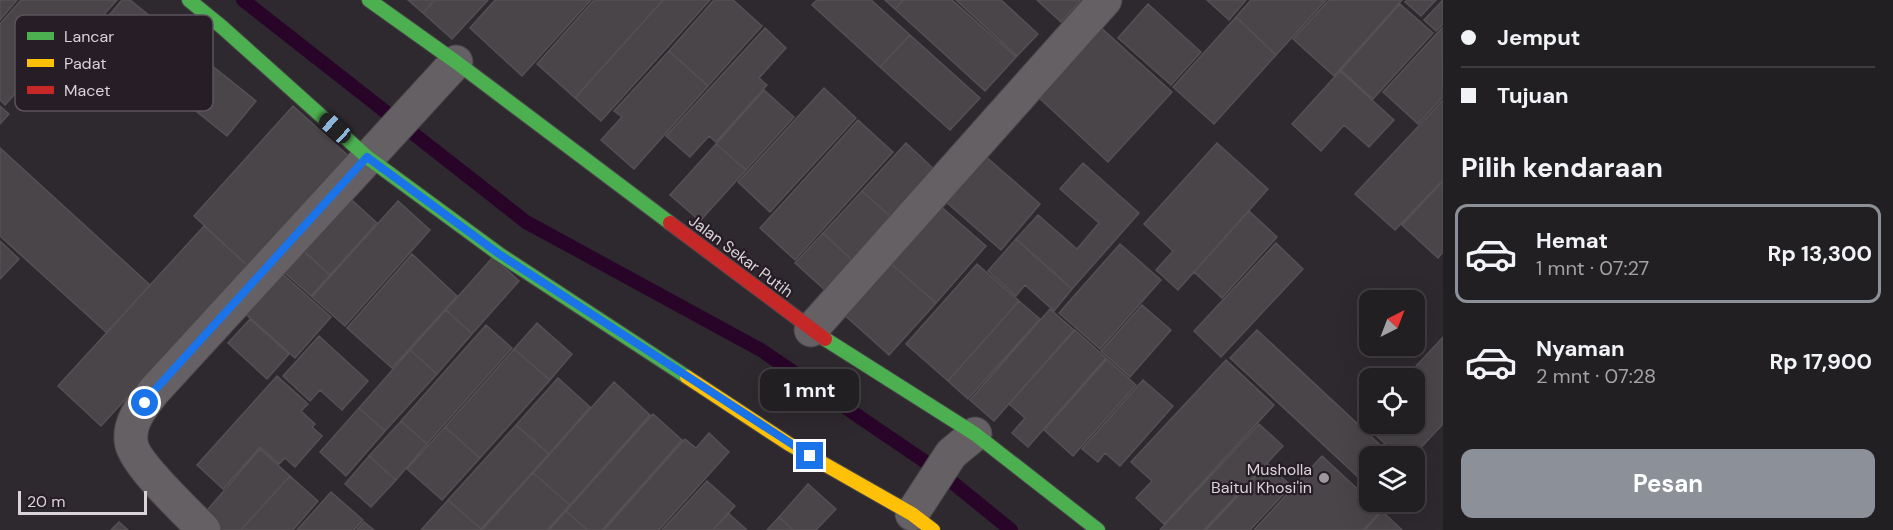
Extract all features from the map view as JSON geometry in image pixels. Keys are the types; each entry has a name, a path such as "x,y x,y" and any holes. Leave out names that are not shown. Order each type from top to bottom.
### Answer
{"street":[{"path":"189,0 207,15"},
{"name":"Jalan Sekar Putih","path":"369,0 456,62 963,444 1098,530"},
{"path":"811,330 1106,0"},
{"path":"213,20 371,153 499,254 779,437 924,512 963,444"},
{"path":"204,530 139,461 130,441 136,416 154,391 456,62"}],"building":[{"path":"0,0 17,0 0,20"},
{"path":"21,0 117,0 104,15 15,15 15,94 5,105 0,100 0,24"},
{"path":"122,0 130,0 149,15 109,15"},
{"path":"408,0 435,0 423,13"},
{"path":"435,0 488,0 452,39 423,13"},
{"path":"495,0 591,0 522,76 470,28"},
{"path":"594,0 663,0 575,98 537,64"},
{"path":"663,0 710,0 601,121 575,98"},
{"path":"714,0 733,0 762,26 708,86 669,51"},
{"path":"817,0 871,0 910,35 880,67 812,5"},
{"path":"885,0 903,0 895,9"},
{"path":"903,0 952,0 1016,57 985,91 895,9"},
{"path":"956,0 1001,0 1038,34 1017,56"},
{"path":"1037,0 1081,0 1061,22"},
{"path":"1207,0 1246,0 1229,20"},
{"path":"1251,0 1326,0 1276,55 1236,17"},
{"path":"1329,0 1402,0 1334,76 1293,39"},
{"path":"1407,0 1436,0 1421,16 1405,2"},
{"path":"1443,0 1443,24 1436,31 1424,20"},
{"path":"1148,4 1201,52 1171,85 1118,38"},
{"path":"1400,4 1433,33 1373,99 1341,70"},
{"path":"1236,17 1276,55 1214,124 1173,87"},
{"path":"1098,25 1172,92 1108,162 1035,94"},
{"path":"765,28 786,48 759,78 767,85 716,142 709,136 690,157 666,136"},
{"path":"1442,28 1443,97 1418,124 1383,92"},
{"path":"910,35 980,98 950,130 880,67"},
{"path":"669,51 708,86 634,169 601,140 622,117 614,111"},
{"path":"213,67 256,101 227,136 196,111 213,111"},
{"path":"1340,71 1394,120 1369,147 1344,125 1321,151 1292,124"},
{"path":"824,88 856,118 770,212 738,182"},
{"path":"764,90 794,117 746,170 716,144"},
{"path":"1443,100 1443,180 1395,230 1355,194"},
{"path":"0,106 9,114 0,124"},
{"path":"293,106 353,160 253,271 194,216"},
{"path":"858,120 893,152 795,260 760,228"},
{"path":"906,143 936,171 892,218 862,191"},
{"path":"1217,143 1268,189 1178,290 1156,270 1173,251 1144,224"},
{"path":"716,144 746,170 700,221 670,195"},
{"path":"0,148 150,285 107,333 0,236"},
{"path":"977,149 1040,204 1001,250 938,195"},
{"path":"1083,163 1139,213 1072,289 1016,239 1038,215 1077,249 1099,223 1060,189"},
{"path":"1443,181 1443,252 1438,258 1402,225"},
{"path":"862,191 892,218 853,261 823,233"},
{"path":"343,192 377,223 330,275 296,244"},
{"path":"398,201 430,230 345,326 312,297"},
{"path":"938,204 986,246 936,303 887,260"},
{"path":"1249,211 1277,237 1222,298 1194,272"},
{"path":"204,226 248,266 101,426 58,386"},
{"path":"823,233 853,261 826,291 795,263"},
{"path":"1016,239 1072,289 1054,311 1025,285 1016,296 988,271"},
{"path":"0,241 19,259 0,279"},
{"path":"1276,243 1303,269 1221,357 1194,331"},
{"path":"296,244 330,275 311,296 277,266"},
{"path":"1120,244 1161,280 1100,349 1059,313"},
{"path":"412,254 457,296 392,368 347,328"},
{"path":"493,257 519,281 472,334 446,310"},
{"path":"887,260 936,303 889,355 841,312"},
{"path":"977,264 1019,301 948,381 906,344"},
{"path":"277,269 331,317 295,358 241,310"},
{"path":"1019,301 1040,319 968,399 948,381"},
{"path":"1142,305 1171,330 1130,377 1101,351"},
{"path":"1050,309 1074,330 994,421 970,400"},
{"path":"446,310 472,334 437,374 410,350"},
{"path":"250,319 289,354 267,379 228,343"},
{"path":"537,323 572,354 550,380 514,349"},
{"path":"486,325 512,348 427,444 401,421"},
{"path":"1075,330 1106,358 1028,447 1012,433 1025,418 1009,404"},
{"path":"1257,330 1359,425 1359,434 1368,434 1381,446 1359,446 1359,478 1230,358"},
{"path":"319,336 368,381 342,410 320,390 310,401 283,376"},
{"path":"1443,337 1443,424 1422,446 1387,446 1375,434 1425,434 1425,368 1414,368"},
{"path":"514,349 550,380 480,458 445,427"},
{"path":"410,350 437,374 385,431 359,408"},
{"path":"1107,359 1136,385 1073,456 1044,430"},
{"path":"1226,360 1274,405 1164,524 1136,498 1152,481 1131,462"},
{"path":"277,376 308,404 301,411 315,424 312,427 322,436 295,467 285,458 279,464 260,447 223,489 197,465"},
{"path":"558,378 590,407 549,454 516,425"},
{"path":"1143,380 1173,406 1120,466 1105,453 1098,462 1082,449"},
{"path":"614,382 650,415 570,505 533,473"},
{"path":"359,408 385,431 346,476 320,452"},
{"path":"653,414 682,440 602,530 587,530 566,511"},
{"path":"401,421 427,444 396,480 369,456"},
{"path":"1259,424 1283,446 1204,530 1160,530"},
{"path":"516,425 549,454 481,529 448,500"},
{"path":"445,427 480,458 442,500 407,469"},
{"path":"709,433 729,452 659,530 604,530 685,439 696,448"},
{"path":"260,449 290,476 241,530 220,530 203,515"},
{"path":"369,456 396,480 371,507 345,484"},
{"name":"Musholla Baitul Khosi'in","path":"1322,456 1359,490 1359,512 1380,512 1363,530 1254,530"},
{"path":"1268,464 1291,486 1250,530 1206,530"},
{"path":"533,473 570,505 547,530 482,530"},
{"path":"290,476 318,501 293,530 241,530"},
{"path":"707,481 735,506 713,530 662,530"},
{"path":"808,484 836,509 816,530 793,530 779,517"},
{"path":"331,492 363,520 354,530 297,530"},
{"path":"448,500 481,529 421,530"},
{"path":"566,511 587,530 549,530"},
{"path":"1383,512 1402,530 1365,530"},
{"path":"728,513 747,530 713,530"},
{"path":"779,517 793,530 767,530"},
{"path":"119,522 128,530 111,530"},
{"path":"364,522 374,530 357,530"}],"waterway":[{"path":"243,0 526,222 761,350 936,469 1011,530"}],"traffic: fast":[{"path":"189,0 207,15"},
{"path":"369,0 456,62 670,223"},
{"path":"213,20 367,157 499,254 687,377"},
{"path":"825,339 975,434 1098,530"}],"traffic: slow":[{"path":"687,377 789,444 912,514 933,530"}],"traffic: jam":[{"path":"670,223 825,339"}],"place":[{"name":"Musholla Baitul Khosi'in","path":"1324,478"}],"route":[{"path":"145,403 367,157 499,254 810,456"}]}
